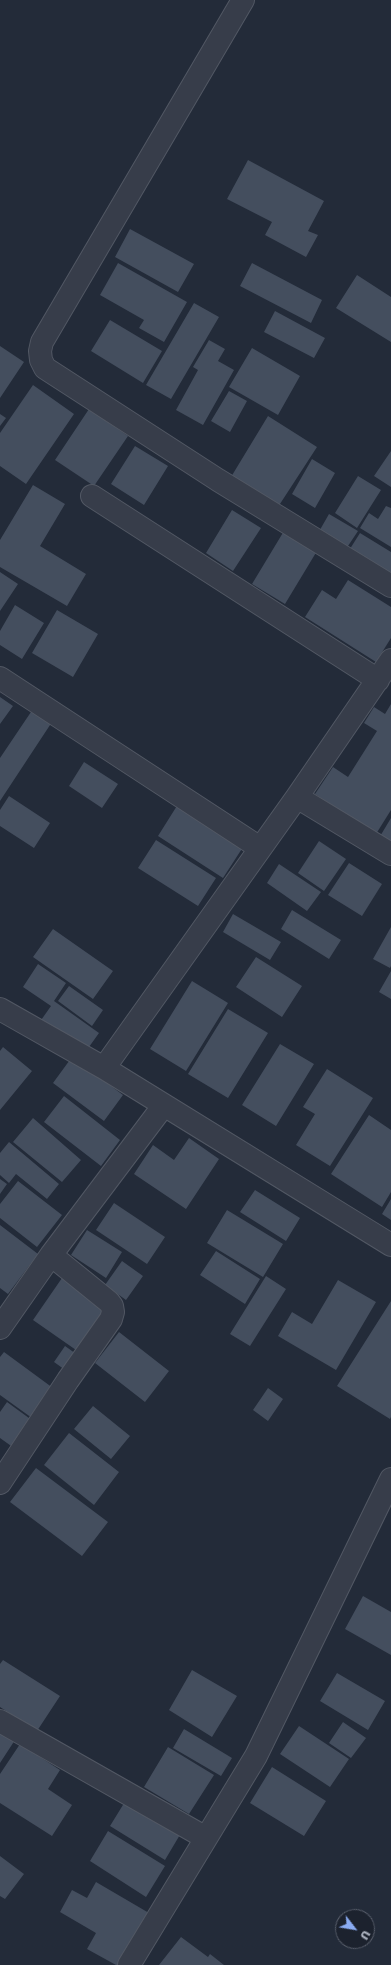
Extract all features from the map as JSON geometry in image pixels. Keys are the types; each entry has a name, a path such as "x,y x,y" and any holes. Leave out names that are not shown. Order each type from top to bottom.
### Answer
{"street":[{"path":"243,0 42,342 40,351 41,360 45,368 205,471 391,586"},
{"path":"92,496 378,680"},
{"path":"104,1068 297,797 391,660"},
{"path":"0,678 260,848"},
{"path":"297,797 391,854"},
{"path":"0,1009 104,1068 391,1245"},
{"path":"3,1316 164,1105"},
{"path":"0,1483 68,1380 111,1319 113,1312 112,1306 109,1302 51,1255"},
{"path":"129,1965 256,1756 391,1479"},
{"path":"0,1721 206,1838"}],"building":[{"path":"248,160 324,201 308,231 318,235 306,257 265,235 272,222 227,199"},
{"path":"130,229 194,264 178,292 115,257"},
{"path":"118,263 187,302 164,342 139,328 144,320 100,295"},
{"path":"252,263 322,300 311,323 240,286"},
{"path":"357,275 391,297 391,342 336,308"},
{"path":"194,303 219,317 171,399 146,385"},
{"path":"275,311 325,338 314,358 264,332"},
{"path":"110,320 162,351 143,383 91,351"},
{"path":"209,340 225,349 218,361 234,370 203,425 176,410 198,370 193,367"},
{"path":"0,346 24,362 0,398"},
{"path":"252,348 300,376 278,415 229,387"},
{"path":"33,385 74,414 26,484 0,466 0,433"},
{"path":"229,391 247,401 230,432 211,421"},
{"path":"89,409 128,436 94,486 55,460"},
{"path":"0,414 6,418 0,426"},
{"path":"268,416 317,447 278,507 231,477"},
{"path":"135,446 168,466 144,505 111,484"},
{"path":"391,451 391,487 374,476"},
{"path":"312,459 335,473 315,508 292,494"},
{"path":"358,476 381,490 357,528 335,513"},
{"path":"33,485 65,504 40,546 86,574 67,606 0,567 0,540"},
{"path":"386,506 391,508 391,547 360,528 369,513 378,519"},
{"path":"232,510 261,528 233,571 206,553"},
{"path":"329,514 358,531 344,552 317,535"},
{"path":"284,531 317,551 285,604 252,584"},
{"path":"360,533 391,552 391,579 348,552"},
{"path":"0,572 18,584 0,611"},
{"path":"348,580 391,607 391,638 376,662 305,617 322,590 336,599"},
{"path":"15,605 44,623 22,659 0,645 0,631"},
{"path":"57,610 98,634 73,677 32,653"},
{"path":"0,697 13,706 0,724"},
{"path":"391,704 391,810 376,834 315,794 333,767 348,777 377,731 364,723 374,707 385,714"},
{"path":"33,709 52,722 0,801 0,758"},
{"path":"84,762 118,784 102,808 69,786"},
{"path":"9,796 50,823 34,848 0,826 0,810"},
{"path":"180,801 245,844 223,878 158,836"},
{"path":"391,818 391,846 379,838"},
{"path":"156,840 216,878 198,906 138,868"},
{"path":"319,841 346,859 324,891 298,873"},
{"path":"349,863 382,884 362,916 328,895"},
{"path":"279,864 321,892 307,911 267,883"},
{"path":"292,910 341,940 329,959 281,929"},
{"path":"233,914 281,942 270,960 223,932"},
{"path":"391,927 391,966 390,968 373,959"},
{"path":"53,929 113,971 93,999 33,957"},
{"path":"256,957 302,986 282,1017 236,987"},
{"path":"38,964 66,983 54,1001 99,1033 84,1054 39,1023 51,1006 23,987"},
{"path":"391,971 391,999 379,992"},
{"path":"192,981 228,1003 186,1071 150,1049"},
{"path":"69,986 103,1010 92,1026 58,1001"},
{"path":"228,1009 268,1033 228,1098 188,1074"},
{"path":"280,1044 314,1064 276,1126 242,1105"},
{"path":"3,1047 32,1071 0,1110 0,1051"},
{"path":"72,1057 123,1095 104,1121 53,1083"},
{"path":"327,1069 373,1098 330,1166 296,1145 315,1114 303,1107"},
{"path":"64,1096 120,1140 101,1166 44,1122"},
{"path":"369,1115 391,1130 391,1192 382,1207 331,1174"},
{"path":"33,1118 81,1160 62,1182 13,1142"},
{"path":"189,1138 219,1159 186,1209 134,1174 153,1145 174,1160"},
{"path":"9,1142 59,1184 47,1199 16,1174 9,1183 0,1175 0,1153"},
{"path":"0,1179 7,1184 0,1194"},
{"path":"18,1181 62,1215 37,1247 0,1218 0,1204"},
{"path":"255,1190 300,1218 286,1241 240,1212"},
{"path":"391,1199 391,1220 382,1214"},
{"path":"114,1203 165,1237 147,1264 96,1230"},
{"path":"227,1210 283,1244 263,1277 207,1243"},
{"path":"0,1225 38,1254 8,1294 0,1288"},
{"path":"87,1230 122,1252 106,1278 71,1255"},
{"path":"216,1251 260,1279 245,1304 200,1275"},
{"path":"122,1261 143,1276 126,1300 105,1285"},
{"path":"266,1276 286,1289 250,1346 230,1334"},
{"path":"62,1278 105,1309 76,1350 33,1320"},
{"path":"338,1280 376,1302 336,1370 278,1336 292,1312 312,1324"},
{"path":"391,1301 391,1417 390,1419 337,1386"},
{"path":"119,1332 169,1371 145,1402 95,1363"},
{"path":"65,1346 79,1356 68,1372 54,1362"},
{"path":"4,1352 53,1388 32,1418 0,1395 0,1357"},
{"path":"268,1388 283,1399 268,1421 253,1410"},
{"path":"7,1402 33,1421 14,1448 0,1438 0,1412"},
{"path":"93,1406 130,1436 111,1459 74,1429"},
{"path":"69,1433 119,1472 94,1505 44,1465"},
{"path":"36,1468 108,1522 82,1556 10,1502"},
{"path":"363,1596 391,1612 391,1655 345,1629"},
{"path":"3,1660 60,1696 37,1731 0,1707 0,1664"},
{"path":"192,1670 237,1696 212,1737 169,1710"},
{"path":"337,1673 385,1701 368,1730 320,1701"},
{"path":"343,1722 366,1738 351,1758 329,1743"},
{"path":"299,1726 349,1759 330,1787 280,1754"},
{"path":"184,1729 232,1758 221,1776 173,1748"},
{"path":"0,1731 15,1740 0,1763"},
{"path":"20,1744 60,1770 48,1789 72,1805 52,1836 0,1803 0,1774"},
{"path":"168,1747 214,1775 189,1814 144,1787"},
{"path":"272,1767 326,1801 304,1836 250,1803"},
{"path":"126,1800 181,1833 165,1860 110,1826"},
{"path":"108,1831 165,1866 146,1897 90,1861"},
{"path":"0,1856 24,1874 5,1899 0,1896"},
{"path":"96,1882 149,1913 120,1965 116,1965 87,1949 96,1933 60,1912 72,1890 87,1898"},
{"path":"181,1937 208,1957 210,1954 224,1965 159,1965"}]}
